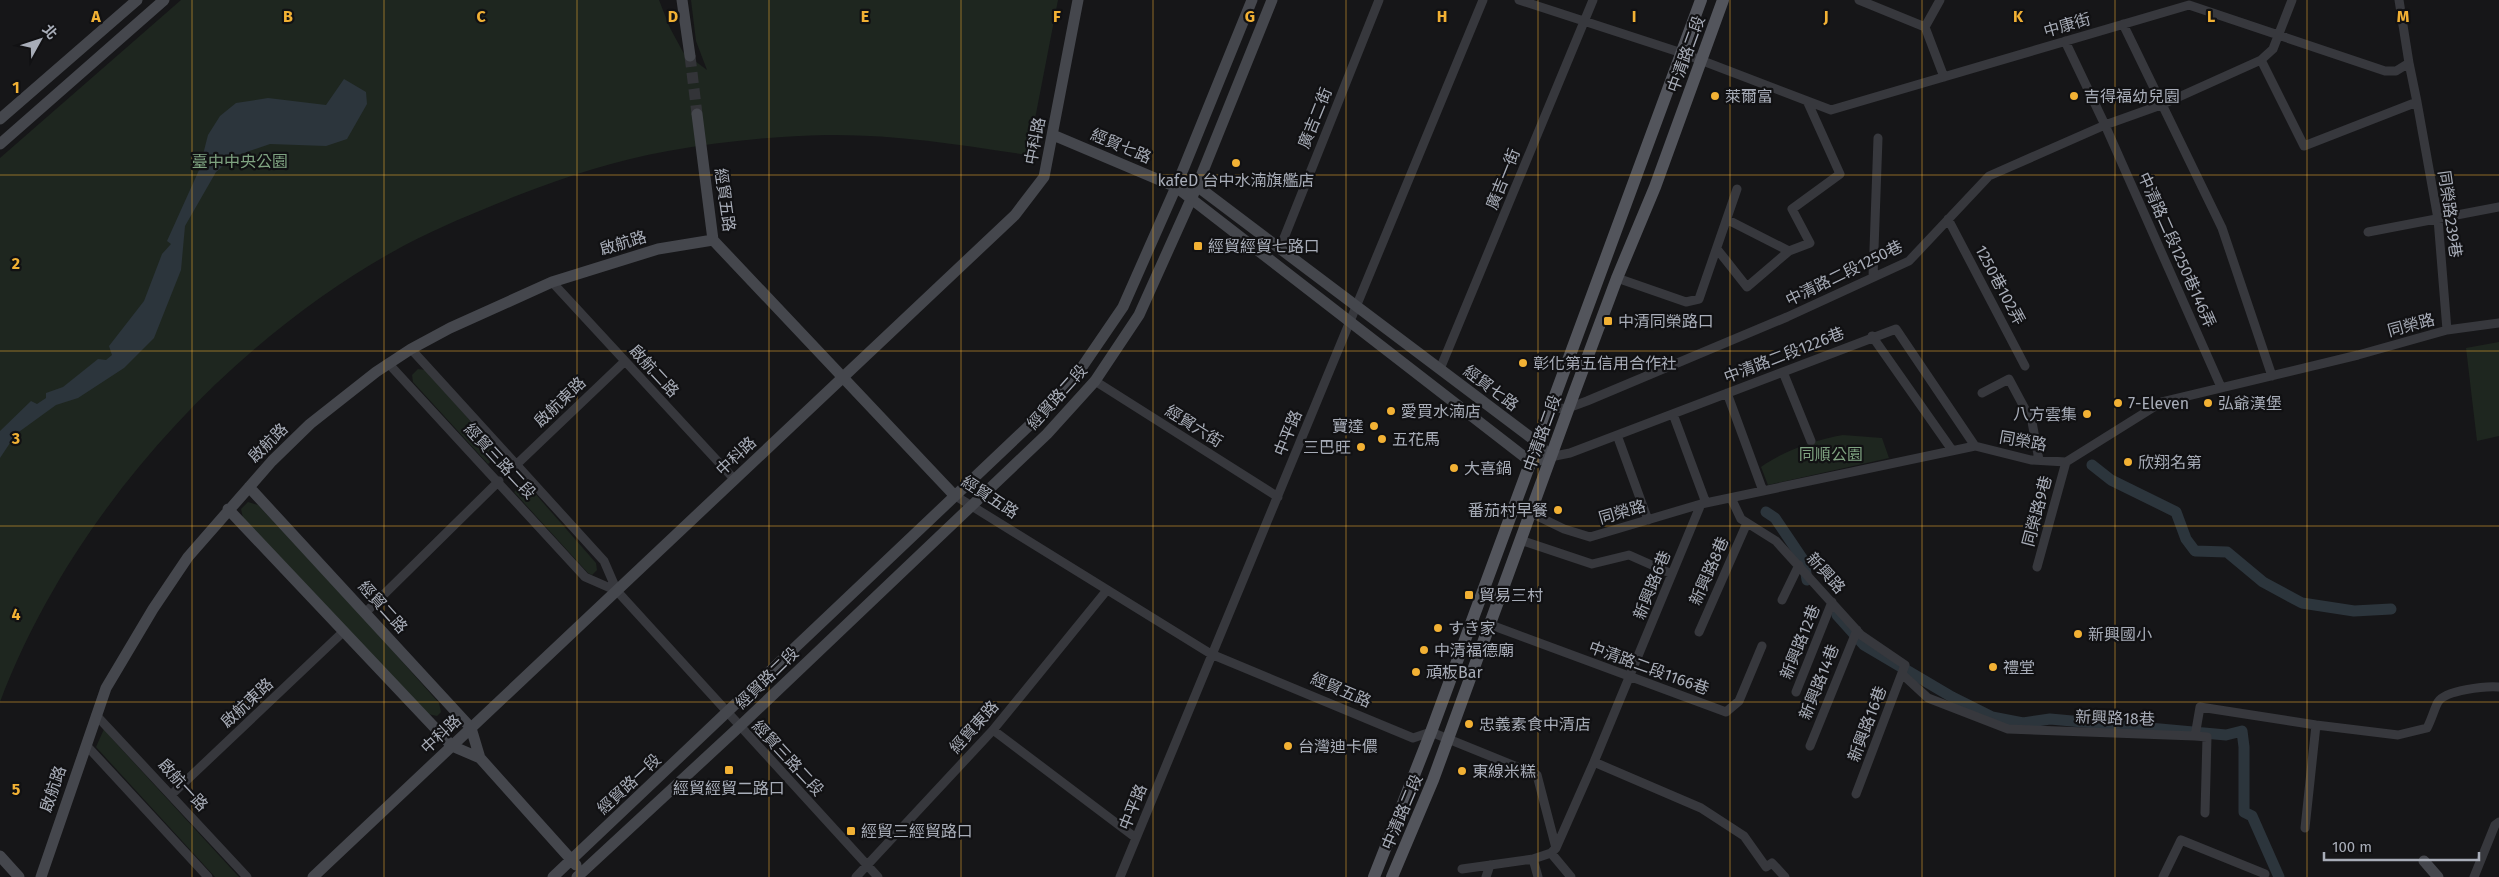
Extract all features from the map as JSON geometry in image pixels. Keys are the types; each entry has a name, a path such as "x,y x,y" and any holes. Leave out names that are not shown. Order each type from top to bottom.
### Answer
{"main road":[{"name":"中清路二段","path":"1374,877 1431,732 1701,0"},
{"name":"中清路二段","path":"1392,877 1448,740 1568,408 1617,278 1655,187 1723,0"}],"street":[{"path":"0,119 137,0"},
{"path":"0,144 164,0"},
{"path":"682,0 690,56"},
{"name":"中科路","path":"313,877 1015,215 1044,177 1078,0"},
{"name":"經貿路二段","path":"727,714 1035,420 1080,370 1124,307 1176,187 1252,0"},
{"name":"經貿路二段","path":"739,727 1047,434 1095,381 1139,315 1197,186 1272,0"},
{"name":"廣吉二街","path":"1280,248 1379,0"},
{"name":"中平路","path":"1120,877 1483,0"},
{"name":"中康街","path":"1519,0 1682,53 1808,103 1831,110 2123,24 2190,2 2278,36 2385,71 2396,71 2409,63"},
{"name":"廣吉一街","path":"1440,369 1593,0"},
{"path":"1859,0 1925,27 1944,77"},
{"path":"1925,27 1940,0"},
{"name":"中清路二段1250巷","path":"1550,409 1568,408 1787,317 1909,261 1989,176 2105,125 2161,105 2260,60 2273,49 2292,0"},
{"path":"2399,0 2409,63"},
{"path":"2123,24 2222,228 2272,376"},
{"name":"中清路二段1250巷146弄","path":"2065,41 2105,125 2222,387"},
{"path":"2260,60 2304,146 2417,102"},
{"name":"同榮路239巷","path":"2409,63 2438,219 2447,330"},
{"path":"1717,249 1747,287 1789,251 1810,243 1792,209 1840,174 1808,103"},
{"name":"經貿五路","path":"697,114 713,240 954,496 1211,654 1413,738 1431,732"},
{"name":"經貿七路","path":"1053,135 1176,187 1531,462"},
{"path":"1873,278 1878,138"},
{"name":"經貿七路","path":"1176,187 1197,186 1538,443 1550,457"},
{"path":"1617,278 1686,302 1699,299 1738,189"},
{"path":"2368,232 2499,207"},
{"name":"1250巷102弄","path":"1948,219 2024,366"},
{"path":"1728,220 1789,251"},
{"name":"啟航路","path":"41,877 106,688 153,609 188,557 228,508 310,424 388,363 450,328 552,282 658,249 713,240"},
{"name":"啟航二路","path":"552,282 735,480"},
{"name":"同榮路","path":"1531,513 1564,529 1590,537 1704,504 1975,446 2039,460 2066,462 2162,402 2272,376 2447,330 2499,323"},
{"name":"中清路二段1226巷","path":"1550,457 1570,453 1872,336 1896,329 1975,446"},
{"path":"1872,336 1952,450"},
{"name":"經貿三路二段","path":"411,349 604,561 617,591 727,714 878,877"},
{"name":"啟航東路","path":"517,464 624,362"},
{"name":"經貿三路二段","path":"388,363 499,481 585,577 617,591"},
{"path":"1783,372 1811,442"},
{"path":"1982,393 2009,379 2032,422 2039,460"},
{"name":"經貿六街","path":"1095,381 1278,497"},
{"path":"1728,393 1763,491"},
{"path":"1673,414 1704,504"},
{"path":"1617,435 1648,520"},
{"path":"1531,462 1550,457"},
{"name":"同榮路9巷","path":"2036,567 2066,462"},
{"path":"366,612 499,481"},
{"name":"經貿二路","path":"249,487 471,728 480,758 571,860 582,875"},
{"name":"新興路","path":"1731,498 1741,519 1776,541 1856,630 1905,665"},
{"name":"新興路6巷","path":"1553,850 1594,762 1672,574 1704,504"},
{"name":"經貿二路","path":"228,508 452,746 480,758"},
{"name":"新興路8巷","path":"1699,632 1747,523"},
{"path":"1520,540 1592,564 1629,555 1672,574"},
{"path":"1782,600 1799,565"},
{"name":"經貿東路","path":"856,877 993,730 1107,590"},
{"name":"新興路12巷","path":"1796,692 1832,602"},
{"name":"中清路二段1166巷","path":"1491,625 1726,712 1739,701 1762,646"},
{"name":"新興路14巷","path":"1810,746 1856,630"},
{"name":"啟航東路","path":"171,794 343,632"},
{"name":"新興路16巷","path":"1856,794 1905,665"},
{"name":"新興路18巷","path":"1902,674 1928,698 2008,729 2194,736"},
{"path":"2205,813 2207,737 2194,736 2200,707 2316,725 2398,735 2427,728 2438,702 2443,698 2460,691 2499,686"},
{"name":"經貿路一段","path":"553,877 727,714"},
{"name":"啟航一路","path":"96,715 247,877"},
{"path":"2305,828 2316,725"},
{"name":"經貿路一段","path":"582,875 739,727"},
{"path":"993,730 1136,838"},
{"path":"1431,732 1537,774 1553,850 1571,877"},
{"path":"86,745 208,877"},
{"path":"1594,762 1701,808 1744,836 1766,867 1772,862 1785,877"},
{"path":"2474,877 2495,825 2499,822"},
{"path":"2163,877 2181,840 2265,874"},
{"path":"1462,869 1533,859 1553,850"},
{"path":"0,856 19,877"},
{"path":"1533,859 1538,877"},
{"path":"2424,860 2438,877"},
{"path":"1486,877 1490,866"}],"green space":[{"name":"臺中中央公園","path":"181,0 659,0 670,28 683,52 707,70 696,41 691,0 1058,0 1028,155 928,141 851,135 767,138 668,151 629,159 553,182 460,219 405,245 340,284 277,330 218,382 163,439 113,500 68,565 31,632 0,702 0,158"},
{"path":"2499,342 2499,436 2477,441 2466,348"},
{"path":"418,369 425,370 500,454 488,464 413,382 412,375"},
{"name":"同順公園","path":"1843,435 1882,438 1889,458 1768,485 1761,467 1770,461 1800,446"},
{"path":"525,482 596,563 597,570 592,575 588,573 514,492"},
{"path":"248,502 258,505 359,613 439,703 441,712 437,716 428,714 243,518 241,509"},
{"path":"104,729 239,877 215,877 96,747"}],"shaded area":[{"path":"344,79 366,92 367,104 347,139 326,146 270,144 235,156 216,172 185,226 181,270 154,338 124,368 78,398 56,405 16,434 0,458 0,431 31,401 37,404 46,398 46,393 63,387 98,359 106,360 112,355 109,346 144,301 162,254 171,244 167,241 199,170 208,135 220,116 236,103 268,98 326,105"}],"waterway":[{"path":"2092,465 2111,480 2176,512 2186,539 2195,551 2227,552 2263,582 2302,603 2354,611 2391,609"},
{"path":"1766,512 1775,518 1804,561 1807,580"},
{"path":"1837,615 1864,645 1952,697 1992,717 2023,723 2050,719 2226,735 2242,731 2244,747 2244,812 2252,816 2279,877"}],"tunnel":[{"path":"690,56 697,114"}],"place":[{"name":"萊爾富","path":"1715,96"},
{"name":"吉得福幼兒園","path":"2074,96"},
{"name":"kafeD 台中水湳旗艦店","path":"1236,163"},
{"name":"經貿經貿七路口","path":"1198,246"},
{"name":"中清同榮路口","path":"1608,321"},
{"name":"彰化第五信用合作社","path":"1523,363"},
{"name":"7-Eleven","path":"2118,403"},
{"name":"弘爺漢堡","path":"2208,403"},
{"name":"愛買水湳店","path":"1391,411"},
{"name":"八方雲集","path":"2087,414"},
{"name":"寶達","path":"1374,426"},
{"name":"五花馬","path":"1382,439"},
{"name":"三巴旺","path":"1361,447"},
{"name":"欣翔名第","path":"2128,462"},
{"name":"大喜鍋","path":"1454,468"},
{"name":"番茄村早餐","path":"1558,510"},
{"name":"貿易三村","path":"1469,595"},
{"name":"すき家","path":"1438,628"},
{"name":"新興國小","path":"2078,634"},
{"name":"中清福德廟","path":"1424,650"},
{"name":"禮堂","path":"1993,667"},
{"name":"頑板Bar","path":"1416,672"},
{"name":"忠義素食中清店","path":"1469,724"},
{"name":"台灣迪卡儂","path":"1288,746"},
{"name":"經貿經貿二路口","path":"729,770"},
{"name":"東線米糕","path":"1462,771"},
{"name":"經貿三經貿路口","path":"851,831"}]}
